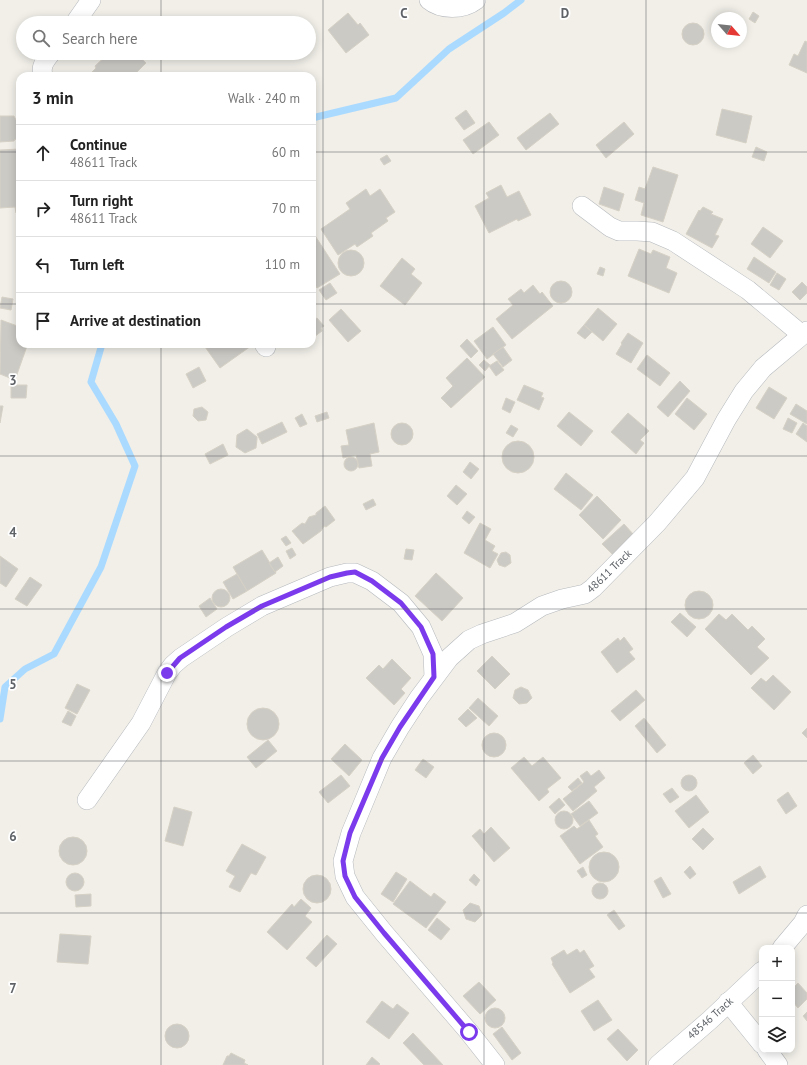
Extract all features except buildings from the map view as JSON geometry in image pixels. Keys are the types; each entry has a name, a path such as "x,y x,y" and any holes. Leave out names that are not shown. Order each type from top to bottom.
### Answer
{"street":[{"path":"79,16 91,0"},
{"path":"428,0 444,8 458,8 476,0"},
{"path":"42,72 41,70 46,60"},
{"path":"582,206 610,227 619,231 652,232 673,242 748,290 804,333"},
{"name":"48611 Track","path":"495,1065 355,897 345,876 343,861 350,833 382,758 400,727 434,677 449,658 469,640 515,623 542,606 562,599 585,594 593,588 658,523 695,478 726,420 744,391 763,368 804,333"},
{"path":"87,800 141,723 167,673 180,658 226,627 262,606 330,577 355,572 372,581 401,603 421,627 433,654 434,677"},
{"path":"785,945 803,923 807,915"},
{"name":"48546 Track","path":"658,1065 759,974"},
{"path":"728,1002 759,1040"},
{"path":"769,1053 778,1065"}],"waterway":[{"path":"316,117 396,98 449,49 521,0"},
{"path":"0,719 5,687 25,669 54,654 101,567 135,466 116,424 91,382 101,348"}],"route":[{"path":"167,673 180,658 226,627 262,606 330,577 355,572 372,581 401,603 421,627 433,654 434,677 400,727 382,758 350,833 343,861 345,876 355,897 469,1032"}]}
